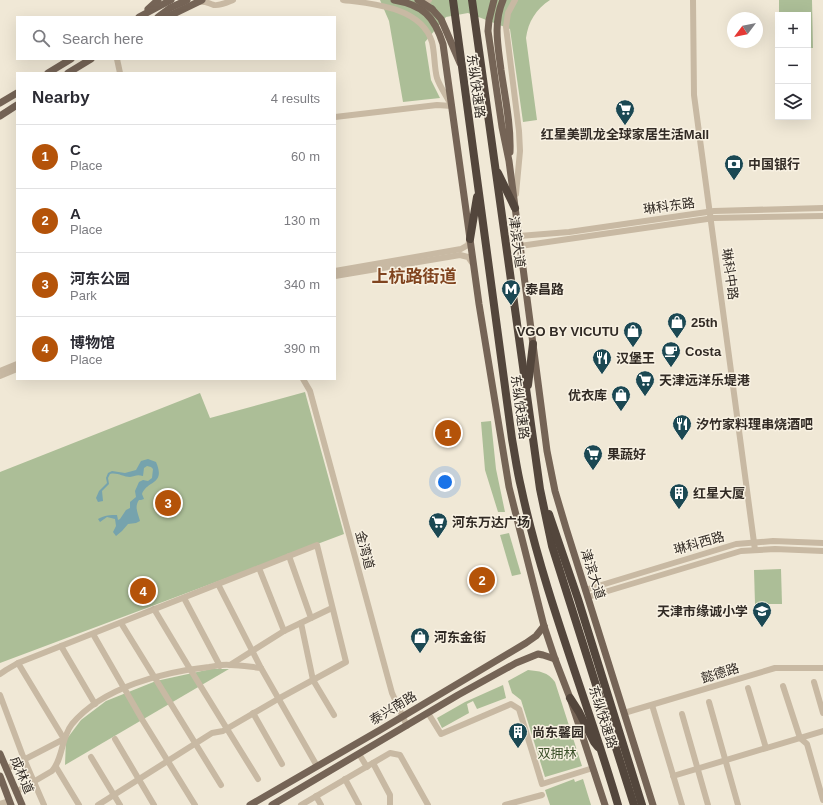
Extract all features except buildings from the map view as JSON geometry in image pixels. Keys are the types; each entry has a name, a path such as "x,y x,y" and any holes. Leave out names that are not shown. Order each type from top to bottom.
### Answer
{"highway":[{"name":"东纵快速路","path":"453,0 512,439 520,486 534,540 557,616 603,754 618,805"},
{"name":"东纵快速路","path":"472,0 495,165"},
{"path":"495,165 515,208"},
{"name":"津滨大道","path":"495,165 540,488"},
{"path":"470,239 478,188"},
{"path":"527,397 533,344"},
{"name":"东纵快速路","path":"540,488 552,546 634,805"},
{"path":"540,488 560,542 642,805"},
{"path":"570,698 594,742 603,754"}],"main road":[{"path":"139,16 158,0"},
{"path":"140,16 169,3 187,0"},
{"path":"394,0 406,2 421,9 429,15 435,23 443,44 494,401 509,487 544,626 570,698 605,805"},
{"path":"418,0 432,9 441,19 462,69"},
{"path":"494,0 490,14 488,31 502,127 509,161"},
{"path":"503,0 497,19 497,36 510,128 509,161"},
{"path":"169,16 198,1"},
{"path":"159,16 169,3"},
{"path":"50,72 69,60"},
{"path":"70,72 89,60"},
{"path":"0,103 16,94"},
{"path":"0,116 16,106"},
{"name":"津滨大道","path":"509,161 547,451 555,491 653,805"},
{"name":"泰兴南路","path":"250,805 526,643 536,636 544,626"},
{"name":"泰兴南路","path":"272,805 428,713 526,658 543,654 555,659"},
{"name":"成林道","path":"0,754 22,805"},
{"name":"成林道","path":"0,776 10,803"}],"street":[{"path":"198,1 206,1 213,5 233,0"},
{"path":"343,0 400,11 416,18 425,27 432,42 438,80 452,106"},
{"path":"421,9 429,0"},
{"path":"515,0 508,13 506,27 519,131 520,151 515,208"},
{"name":"琳科中路","path":"694,0 697,93 757,550"},
{"path":"118,60 120,72"},
{"path":"336,117 437,105 452,106"},
{"name":"琳科东路","path":"519,236 569,232 712,215 823,208"},
{"name":"琳科东路","path":"520,246 712,215 823,216"},
{"path":"336,271 461,249 468,245 470,239"},
{"path":"336,276 460,255 468,257 475,268"},
{"path":"0,371 16,364"},
{"path":"0,376 16,369"},
{"name":"金湾道","path":"304,380 310,391 392,693 407,726"},
{"name":"琳科西路","path":"586,593 736,544 773,541 823,542"},
{"path":"0,674 18,663 317,545 346,662 227,729 212,733 98,805"},
{"name":"琳科西路","path":"586,593 741,551 823,551"},
{"path":"289,556 311,618"},
{"path":"259,568 284,631"},
{"path":"218,584 261,668 317,766"},
{"path":"184,598 220,666"},
{"path":"230,664 284,631 332,608"},
{"path":"154,609 258,779"},
{"path":"121,623 221,785"},
{"path":"301,623 313,680 334,715"},
{"path":"93,634 195,805"},
{"path":"61,646 95,704"},
{"path":"18,663 64,739"},
{"path":"16,792 52,771 56,767 64,739 72,725 85,710 119,690 154,677 190,670 230,664 261,668"},
{"name":"懿德路","path":"624,713 774,668 823,668"},
{"path":"814,682 823,713"},
{"path":"783,686 800,738 807,744 823,800"},
{"path":"748,688 766,748"},
{"path":"0,694 24,759 44,805"},
{"path":"709,702 738,805"},
{"path":"428,713 441,734 511,704 520,709 542,784 593,768"},
{"path":"652,705 682,805"},
{"path":"253,713 282,764"},
{"path":"682,714 708,805"},
{"path":"673,776 823,731"},
{"path":"6,769 64,739"},
{"path":"115,739 154,805"},
{"path":"301,805 390,753 400,755 428,805"},
{"path":"359,754 366,767"},
{"path":"91,757 120,805"},
{"path":"373,763 390,795 390,805"},
{"path":"56,767 79,805"},
{"path":"345,779 359,805"},
{"path":"505,805 524,803 542,795"},
{"path":"316,796 321,805"},
{"path":"0,804 10,803"}],"green space":[{"path":"380,0 550,0 541,7 534,16 526,38 537,120 523,122 510,29 468,13 446,17 425,42 431,80 440,98 403,102 389,21"},
{"path":"779,0 812,0 813,48 811,48 811,12 779,12"},
{"path":"305,392 344,534 0,663 0,472 200,393 210,418"},
{"path":"491,421 496,469 505,512 498,512 485,470 481,422"},
{"path":"509,533 521,574 512,576 500,535"},
{"path":"781,569 782,604 755,604 754,570"},
{"path":"211,669 229,669 65,765 66,740 81,720 106,701 156,681"},
{"name":"双拥林","path":"528,670 546,674 555,682 582,766 545,777 521,700 512,693 508,681"},
{"path":"503,685 506,698 477,709 473,701 467,704 469,713 442,728 437,718 465,702"},
{"path":"574,779 575,782 583,779 591,805 550,805 545,790"}],"water":[{"path":"148,459 156,462 159,475 155,481 144,490 142,494 144,499 139,500 137,510 140,521 128,524 116,536 113,532 116,526 115,519 107,517 100,522 98,519 103,517 117,515 118,520 120,519 126,510 130,508 130,502 136,497 135,491 139,482 143,480 148,481 152,478 153,469 147,466 144,468 143,476 138,475 130,477 110,474 108,478 109,484 102,491 103,501 98,502 96,498 99,491 107,483 106,478 108,473 112,471 125,473 136,470 141,461"}],"place":[{"name":"红星美凯龙全球家居生活Mall","path":"625,126"},
{"name":"中国银行","path":"734,181"},
{"name":"泰昌路","path":"511,306"},
{"name":"25th","path":"677,339"},
{"name":"VGO BY VICUTU","path":"633,348"},
{"name":"Costa","path":"671,368"},
{"name":"汉堡王","path":"602,375"},
{"name":"天津远洋乐堤港","path":"645,397"},
{"name":"优衣库","path":"621,412"},
{"name":"C","path":"448,433"},
{"name":"汐竹家料理串烧酒吧","path":"682,441"},
{"name":"果蔬好","path":"593,471"},
{"name":"河东公园","path":"168,503"},
{"name":"红星大厦","path":"679,510"},
{"name":"河东万达广场","path":"438,539"},
{"name":"A","path":"482,580"},
{"name":"博物馆","path":"143,591"},
{"name":"天津市缘诚小学","path":"762,628"},
{"name":"河东金街","path":"420,654"},
{"name":"尚东馨园","path":"518,749"}],"district":[{"name":"上杭路街道","path":"414,276"}]}
